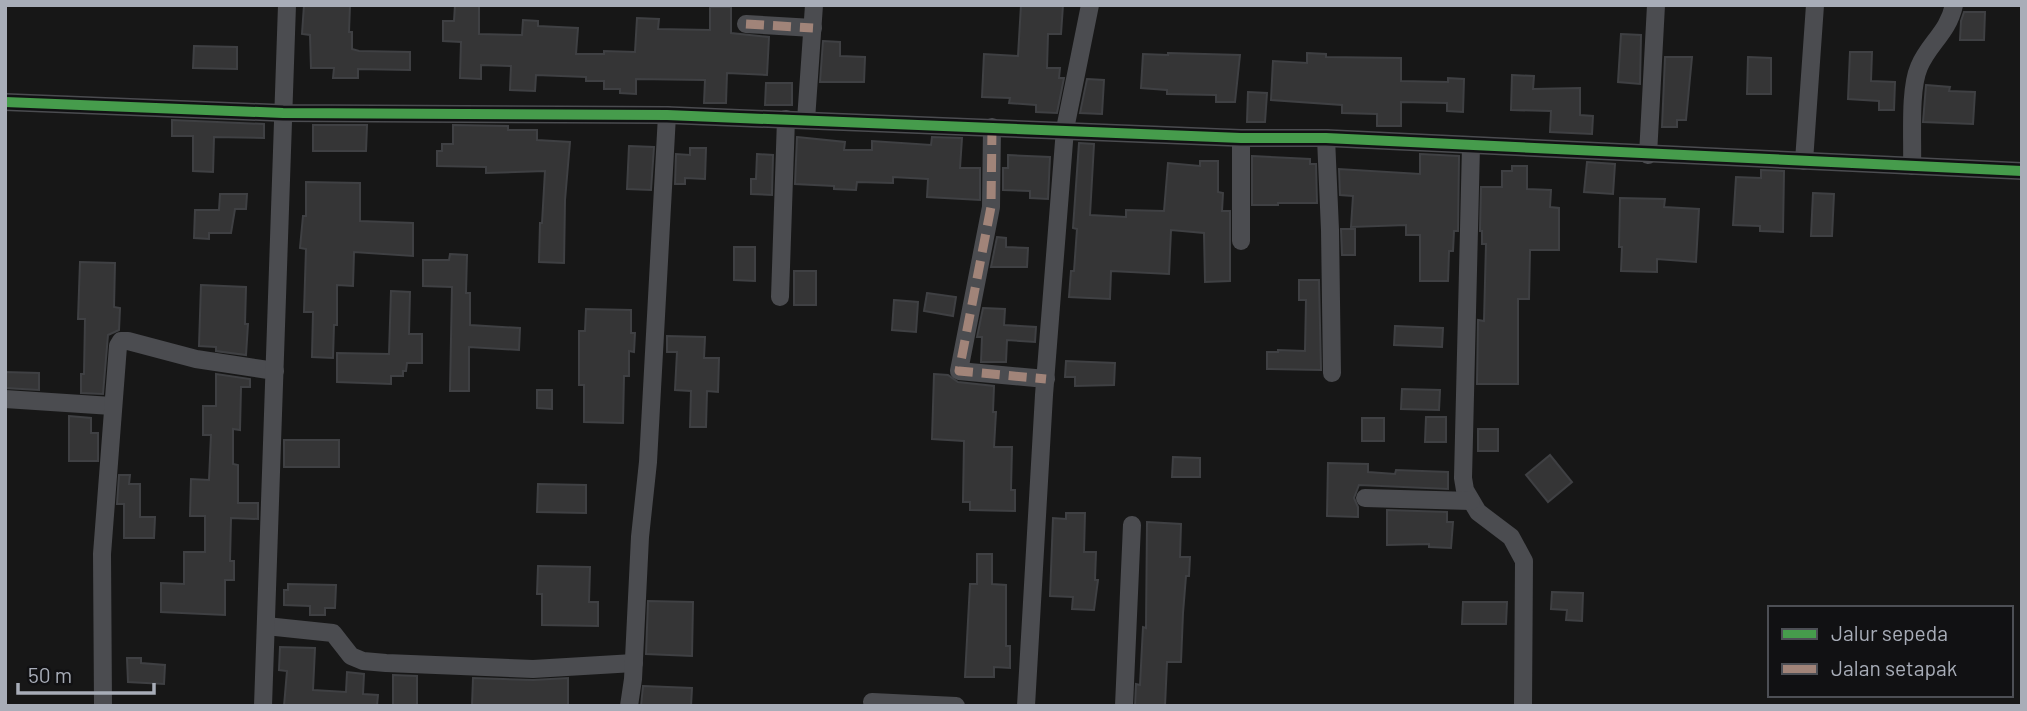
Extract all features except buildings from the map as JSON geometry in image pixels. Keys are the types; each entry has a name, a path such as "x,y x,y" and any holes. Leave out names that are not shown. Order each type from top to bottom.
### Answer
{"street":[{"path":"263,706 287,5"},
{"path":"806,120 814,5"},
{"path":"1026,706 1065,129 1090,5"},
{"path":"1648,155 1656,5"},
{"path":"1804,161 1815,5"},
{"path":"1912,166 1917,71 1946,27 1954,5"},
{"path":"746,24 813,28"},
{"path":"5,102 283,113 667,115 786,119 1241,138 1326,138 2022,171"},
{"path":"629,706 634,663 640,537 648,462 667,115"},
{"path":"780,297 786,119"},
{"path":"992,127 991,207 959,371 1046,379"},
{"path":"1241,138 1241,241"},
{"path":"1326,138 1332,373"},
{"path":"1471,146 1463,466 1465,490 1478,512 1511,537 1524,561 1523,706"},
{"path":"103,706 102,554 116,351 121,341 195,359 275,371"},
{"path":"5,399 112,406"},
{"path":"1365,498 1471,501"},
{"path":"1124,706 1132,525"},
{"path":"266,626 333,633 351,656 363,661 533,669 634,663"},
{"path":"872,702 956,706"}],"marked path":[{"path":"746,24 813,28"},
{"path":"992,127 991,207 959,371 1046,379"}],"cycle path":[{"path":"5,102 283,113 667,115 1241,138 1326,138 2022,171"}]}
